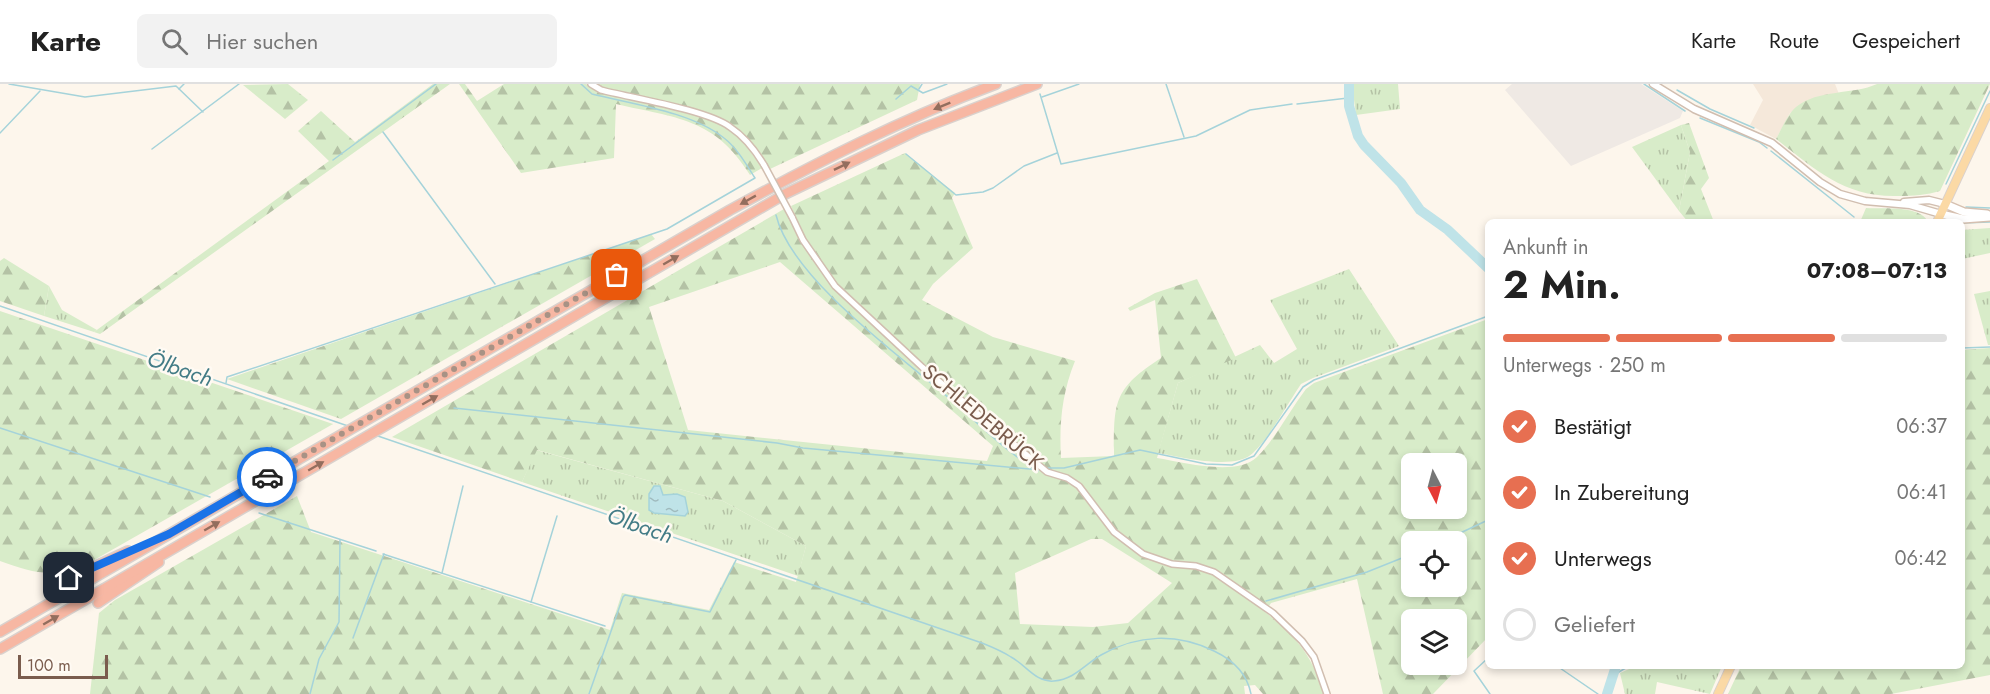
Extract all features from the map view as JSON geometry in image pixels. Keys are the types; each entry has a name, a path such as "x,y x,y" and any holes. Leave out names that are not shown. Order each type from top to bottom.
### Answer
{"highway":[{"path":"0,632 817,162 912,118 996,84"},
{"path":"0,649 795,189 918,130 1037,84"},
{"path":"49,581 77,575 169,534"},
{"path":"98,603 153,567 176,547"}],"main road":[{"path":"1938,219 1990,108"},
{"path":"1945,204 1964,212 1990,215"},
{"path":"1941,214 1963,219 1990,215"},
{"path":"1718,694 1730,669"}],"street":[{"name":"SCHLEDEBRÜCK","path":"591,84 601,90 693,113 729,126 754,148 803,240 835,286 922,367 1047,472 1067,477 1079,486 1114,532 1143,554 1172,564 1196,566 1214,572 1273,613 1302,641 1314,657 1328,694"},
{"path":"1653,84 1694,109 1772,143 1820,182 1840,194 1865,201 1918,207 1941,214"},
{"path":"1886,203 1929,200 1945,204"}],"shaded area":[{"path":"1512,84 1641,84 1683,111 1680,118 1571,166 1505,90"},
{"path":"1753,84 1835,84 1839,94 1827,95 1790,113 1776,139 1750,125 1763,100"}],"green space":[{"path":"288,84 308,100 285,119 243,85"},
{"path":"433,84 450,84 100,334 94,332 329,161 298,131 321,111 355,142"},
{"path":"459,84 465,84 477,101 504,84 586,84 596,91 695,114 731,131 741,140 762,168 750,175 737,156 723,142 692,123 616,104 614,158 521,173"},
{"path":"597,84 920,84 917,100 770,169 743,135 714,116 679,105 611,90"},
{"path":"1352,84 1398,84 1400,109 1356,115"},
{"path":"1877,84 1990,84 1940,191 1904,196 1880,195 1847,187 1818,171 1776,139 1790,114 1805,101"},
{"path":"1689,123 1709,178 1701,189 1713,219 1686,219 1679,211 1690,152 1681,125"},
{"path":"1681,125 1690,152 1679,211 1632,147"},
{"path":"905,153 955,193 952,198 973,248 933,284 922,300 993,337 1075,361 1062,409 1061,458 1114,456 1116,409 1120,398 1133,379 1161,358 1155,300 1130,311 1128,308 1155,293 1197,279 1236,358 1178,383 1157,458 1194,465 1223,467 1248,463 1264,449 1306,389 1314,383 1485,320 1485,640 1467,659 1467,609 1401,609 1401,675 1451,675 1433,694 1383,694 1357,579 1271,603 1265,612 1302,648 1314,668 1324,694 1263,694 1255,685 1244,686 1245,694 90,694 99,613 115,600 297,496 311,532 610,630 622,593 709,610 734,562 796,582 806,546 723,501 537,450 522,482 392,437 784,209 789,218 795,215 791,206","holes":["780,262 993,446 987,461 688,430 649,307","1091,539 1102,539 1172,583 1128,623 1093,627 1020,624 1015,573"]},
{"path":"1866,208 1890,208 1916,212 1926,219 1861,219"},
{"path":"1990,228 1990,253 1965,258 1965,230"},
{"path":"651,234 655,239 341,419 227,379"},
{"path":"4,258 49,286 44,316 0,301 0,261"},
{"path":"1349,269 1399,346 1301,384 1266,437 1253,453 1245,458 1221,462 1194,460 1158,453 1178,383 1260,345 1274,363 1297,349 1270,300"},
{"path":"49,286 62,310 97,330 94,332 44,316"},
{"path":"1990,291 1990,345 1988,345 1974,294"},
{"path":"0,311 333,424 82,567 50,573 31,571 11,565 0,561"},
{"path":"1990,348 1990,675 1891,694 1728,694 1740,669 1965,669 1965,350"},
{"path":"536,450 723,501 806,546 798,576 522,482"},
{"path":"1629,669 1721,669 1710,694 1657,682 1655,694 1625,694 1620,673"}],"water":[{"path":"654,486 660,486 663,495 677,494 685,497 688,512 685,516 654,513 649,510 649,494"}],"waterway":[{"path":"9,84 85,97 176,86 203,112"},
{"path":"179,89 184,84"},
{"path":"152,149 239,84"},
{"path":"333,160 436,84"},
{"path":"226,383 227,377 667,229 755,178 733,146 711,129 679,115 592,94 581,84"},
{"path":"919,89 922,84"},
{"path":"896,99 911,86 923,93 947,84"},
{"path":"1042,97 1079,84"},
{"path":"1166,84 1184,137"},
{"path":"1349,84 1349,106 1358,136 1364,145 1401,183 1420,210 1448,230 1485,265"},
{"path":"1644,84 1685,111"},
{"path":"1677,90 1710,109 1754,128"},
{"path":"0,133 40,91"},
{"path":"1946,184 1990,91"},
{"path":"1040,94 1061,164 1196,136 1250,110 1292,104"},
{"path":"1297,104 1348,98"},
{"path":"1700,118 1759,142 1767,148"},
{"path":"383,132 495,284"},
{"path":"1771,151 1854,217"},
{"path":"906,154 956,195 983,192 993,188 1024,166 1057,153"},
{"path":"1966,207 1990,208"},
{"path":"776,215 786,239 802,264 824,290 1003,446 1038,471"},
{"path":"1965,223 1990,222"},
{"name":"Ölbach","path":"0,306 348,426"},
{"path":"1048,468 1064,468 1140,450 1206,464 1232,465 1254,456 1303,387 1314,380 1485,317"},
{"path":"1965,348 1990,347"},
{"path":"454,408 777,443 803,448 1040,470"},
{"path":"0,428 210,497"},
{"name":"Ölbach","path":"375,435 982,643 1008,655 1036,676 1048,681 1068,678 1115,648 1158,638 1186,641 1214,651 1238,668 1251,694"},
{"path":"442,573 463,486"},
{"path":"259,513 376,551"},
{"path":"531,602 557,516"},
{"path":"1464,531 1485,521"},
{"path":"310,694 319,659 339,622 340,540"},
{"path":"383,554 605,626"},
{"path":"353,638 384,554"},
{"path":"1266,601 1367,572 1401,558"},
{"path":"589,694 625,595 710,612 736,560"},
{"path":"1485,661 1474,671 1490,694"},
{"path":"1561,669 1598,694"},
{"path":"1607,694 1615,669"},
{"path":"1614,675 1624,669"}],"way so far":[{"path":"267,477 617,275"}],"route":[{"path":"69,578 169,534 267,477"}]}
